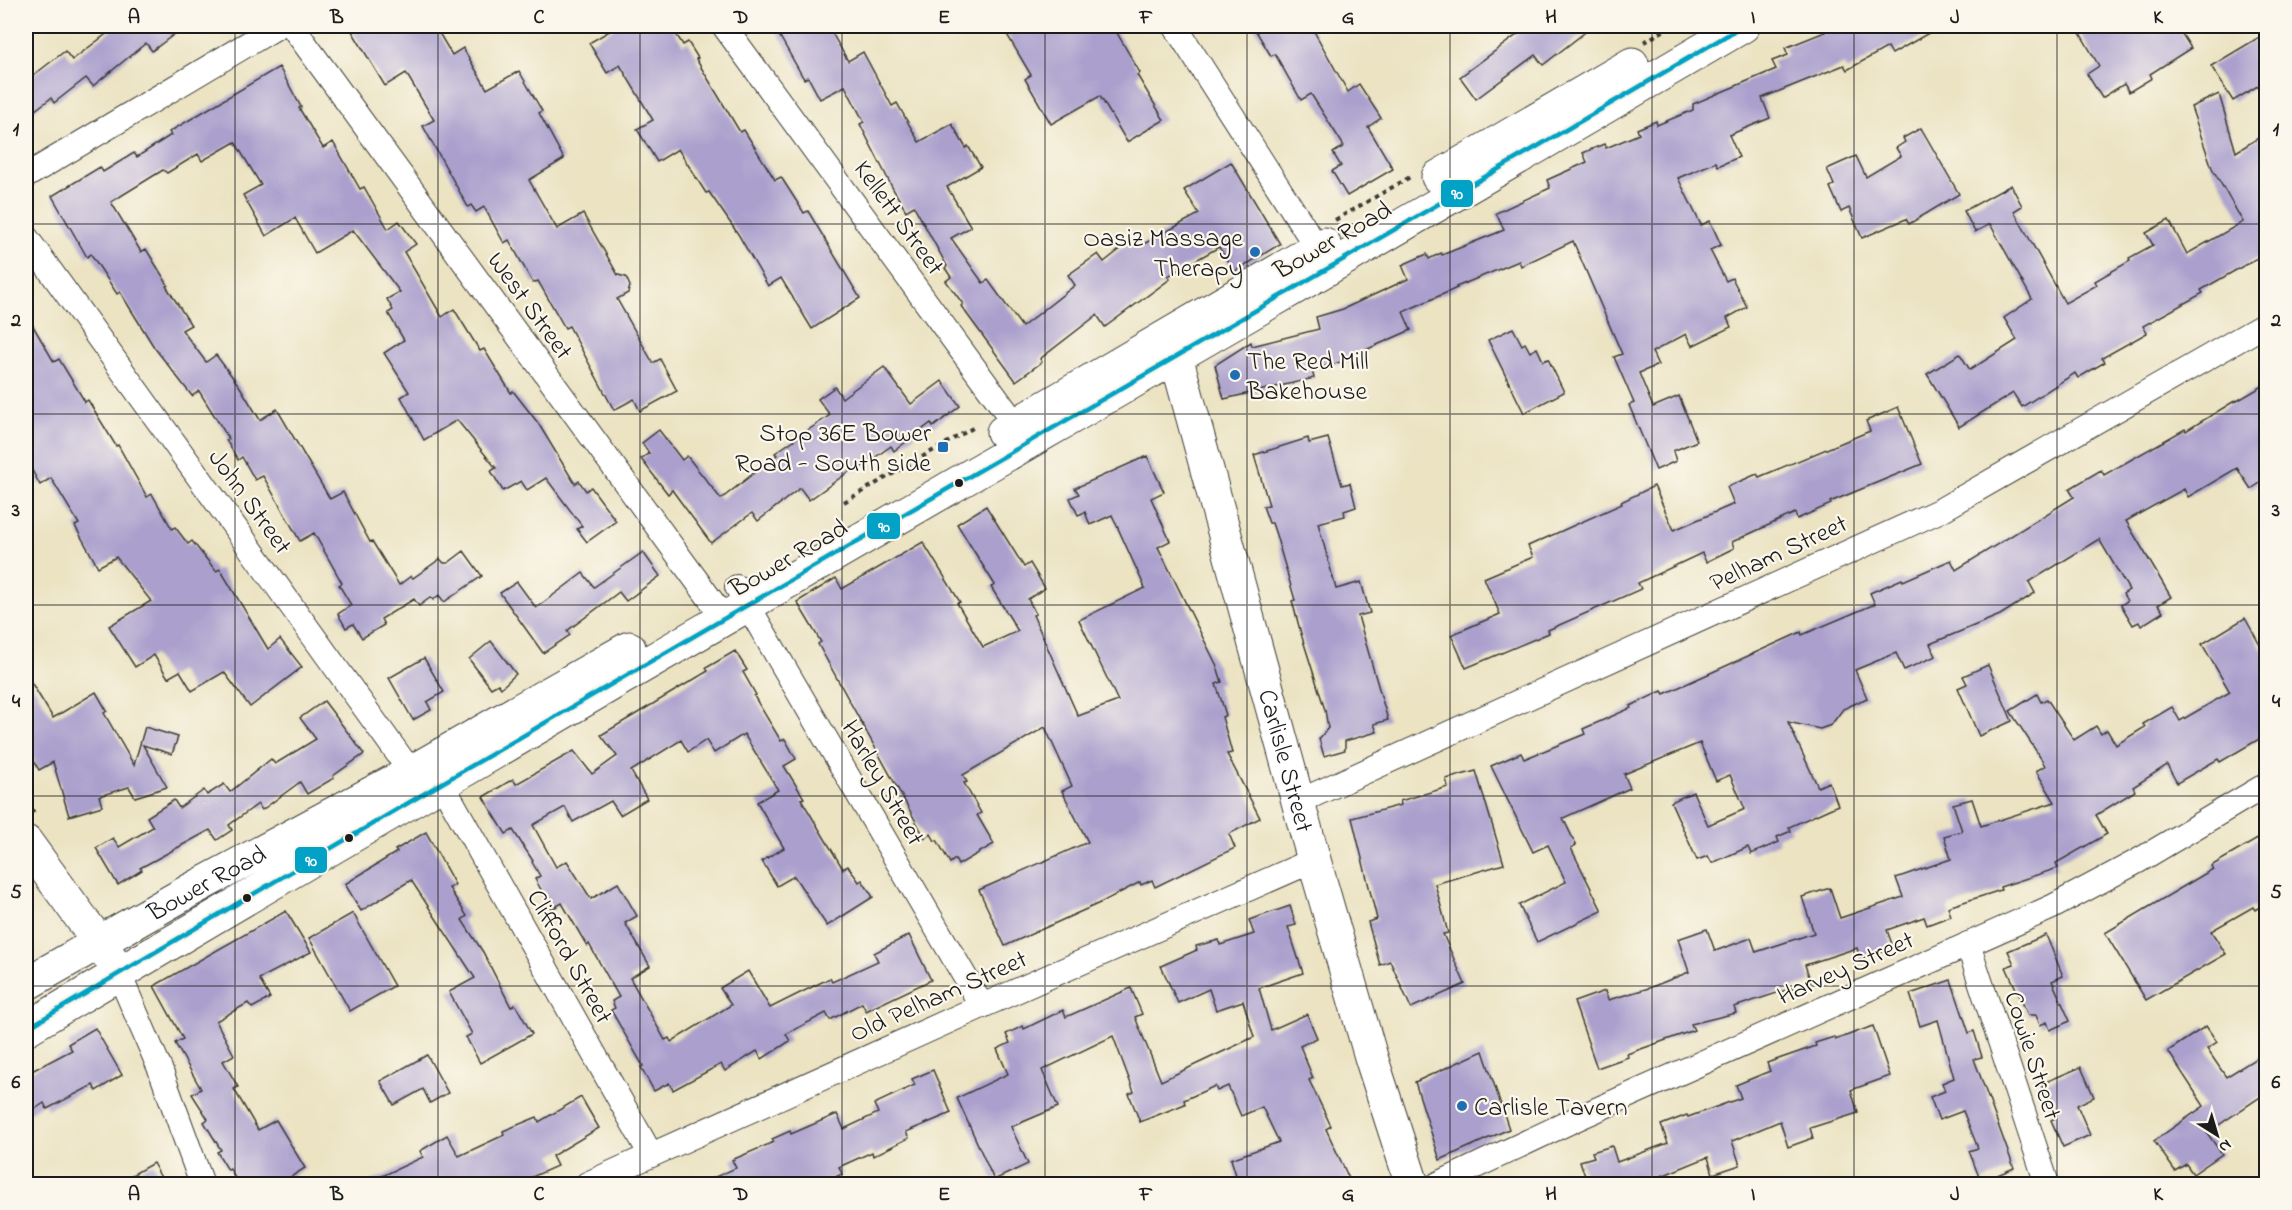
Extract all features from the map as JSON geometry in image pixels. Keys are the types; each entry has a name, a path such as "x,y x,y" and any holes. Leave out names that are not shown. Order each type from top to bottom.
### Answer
{"main road":[{"name":"Bower Road","path":"26,984 100,941 411,772 730,603 1323,257 1699,26"},
{"name":"Bower Road","path":"1323,257 1743,26"},
{"name":"Carlisle Street","path":"1173,345 1314,860 1371,1057 1412,1185"},
{"name":"Bower Road","path":"26,1029 442,784 730,603"},
{"path":"26,842 100,941 119,974"}],"street":[{"path":"26,176 278,26"},
{"name":"West Street","path":"292,26 730,603"},
{"name":"Kellett Street","path":"724,26 1023,434"},
{"path":"1175,26 1323,257"},
{"name":"John Street","path":"26,237 411,772"},
{"name":"Pelham Street","path":"1298,802 1941,510 2266,324"},
{"name":"Harley Street","path":"730,603 982,1006"},
{"path":"411,772 442,784"},
{"name":"Clifford Street","path":"442,784 651,1155"},
{"name":"Harvey Street","path":"1438,1185 1578,1118 2052,907 2138,861 2266,785"},
{"name":"Old Pelham Street","path":"587,1185 982,1006 1314,860"},
{"name":"Cowie Street","path":"1968,944 2047,1185"},
{"path":"119,974 160,1069 202,1185"}],"path":[{"path":"26,208 30,205"},
{"path":"844,502 980,424"}],"building":[{"path":"117,26 185,26 152,51 146,43 93,86 86,78 54,103 51,98 26,117 26,81 65,51 72,60"},
{"path":"349,26 435,26 452,55 463,48 487,89 519,71 542,111 539,113 564,159 529,180 557,229 583,214 618,275 626,277 630,286 628,293 617,299 653,363 660,359 677,391 640,411 634,399 614,410 569,326 565,328 538,281 533,283 509,240 504,243 484,207 476,212 471,205 468,207 423,126 434,120 406,73 385,86"},
{"path":"618,26 671,26 683,45 688,42 740,132 744,130 775,180 781,177 804,213 808,211 860,298 812,329 781,278 768,286 738,234 709,192 706,193 678,149 657,162 637,129 653,120 620,65 607,73 589,43"},
{"path":"774,26 828,26 848,61 863,52 892,106 897,103 919,142 952,124 966,148 968,146 981,167 947,187 971,227 951,238 983,283 988,280 1022,327 1075,285 1068,275 1098,254 1104,262 1132,240 1138,247 1199,214 1184,190 1231,162 1280,244 1234,272 1219,247 1168,276 1170,279 1105,327 1097,315 1040,359 1042,362 1016,381 961,306 963,304 946,281 951,277 945,268 947,266 914,206 906,211 893,189 860,124 864,122 845,86 820,99 808,77 804,79"},
{"path":"1002,26 1113,26 1140,73 1137,75 1164,120 1127,142 1100,96 1051,124 1025,79 1031,75"},
{"path":"1253,26 1311,26 1348,92 1359,84 1381,118 1368,127 1393,169 1347,196 1332,171 1341,166 1333,153 1344,146 1311,94 1301,100 1275,54 1271,56"},
{"path":"1512,26 1593,26 1543,65 1535,55 1476,99 1460,77 1518,34"},
{"path":"1821,26 1941,26 1892,54 1888,47 1847,70 1844,65 1762,98 1770,118 1729,135 1739,157 1718,166 1716,162 1678,178 1701,225 1710,221 1721,245 1710,250 1726,281 1732,278 1747,307 1727,318 1731,327 1692,346 1686,334 1652,352 1658,365 1639,373 1653,407 1679,396 1697,441 1673,451 1676,461 1656,470 1629,405 1634,403 1614,357 1622,354 1573,241 1521,266 1519,261 1403,312 1411,330 1361,352 1362,356 1312,370 1314,378 1224,399 1215,365 1251,342 1252,346 1319,329 1316,317 1343,309 1408,279 1402,265 1427,254 1429,259 1441,253 1442,255 1504,230 1496,213 1550,188 1547,180 1587,162 1583,153 1604,144 1606,148 1639,134 1637,129 1656,121 1657,125 1693,110 1693,104 1776,69 1772,61 1788,55 1785,48 1825,32"},
{"path":"2076,26 2177,26 2191,48 2150,74 2152,78 2129,92 2124,84 2102,98 2087,74 2099,66"},
{"path":"2266,33 2266,81 2233,101 2211,66"},
{"path":"279,67 301,107 299,108 323,148 333,142 360,189 364,187 388,229 399,221 416,244 404,252 442,317 454,309 480,351 484,349 511,393 513,391 538,423 575,484 579,481 586,491 591,487 616,521 587,542 577,529 582,526 546,478 527,490 521,481 503,491 491,471 496,468 457,420 424,440 401,397 409,392 384,353 404,340 388,313 393,310 387,299 400,292 353,230 315,253 295,218 266,236 243,195 261,185 235,142 202,161 198,154 167,173 163,170 111,202 141,252 146,249 168,285 166,286 191,325 182,330 206,362 216,355 240,387 260,420 277,409 330,499 343,492 370,542 372,541 399,585 440,559 448,563 464,551 482,576 444,602 439,595 433,600 431,597 419,606 414,599 381,619 384,625 362,638 353,624 346,628 338,614 351,605 339,585 342,583 314,533 300,541 263,476 255,480 242,457 238,460 226,440 229,439 199,391 192,396 154,347 120,292 117,294 91,254 87,257 52,196 100,167 103,172 134,153 137,157 171,135 169,132"},
{"path":"2219,94 2236,152 2266,133 2266,253 2201,290 2203,293 2143,326 2147,333 2102,358 2105,362 2078,378 2075,373 2022,407 2013,393 1959,427 1927,374 1960,354 1970,370 2017,340 2004,318 2032,299 1990,224 1975,232 1964,211 2011,185 2022,206 2014,211 2065,303 2097,285 2095,281 2153,245 2146,233 2169,220 2187,254 2243,222 2212,168 2191,107"},
{"path":"1921,128 1959,194 1909,224 1906,219 1862,238 1849,208 1841,212 1830,187 1834,185 1827,169 1856,156 1866,177 1901,156 1896,148 1905,142 1903,138"},
{"path":"26,314 54,362 59,359 85,402 88,400 116,446 118,445 147,497 152,494 172,529 175,527 188,544 192,541 216,571 220,569 268,649 280,639 302,667 250,707 224,672 192,691 180,671 168,678 154,655 135,667 109,626 151,601 116,557 98,567 75,526 79,524 51,478 40,485 26,459"},
{"path":"1513,328 1522,345 1525,343 1530,352 1537,348 1543,361 1548,359 1564,392 1524,413 1488,340"},
{"path":"884,367 911,404 942,381 960,406 933,427 931,423 894,451 891,446 856,471 854,468 809,500 800,488 758,521 752,513 711,543 672,490 668,494 641,459 649,453 642,443 659,430 682,460 687,456 721,499 777,455 775,453 830,415 818,399 835,387 842,398"},
{"path":"2266,384 2266,479 2251,489 2237,468 2188,497 2184,489 2126,521 2171,597 2158,605 2163,612 2141,626 2139,622 2133,625 2121,605 2127,601 2123,594 2129,590 2099,539 2029,582 2035,593 2000,615 1930,644 1936,656 1904,670 1896,653 1855,670 1867,698 1843,709 1831,725 1820,729 1788,722 1818,787 1829,782 1838,805 1789,827 1791,831 1777,837 1779,842 1751,854 1748,847 1712,863 1708,856 1697,860 1671,802 1693,792 1708,825 1745,809 1730,775 1716,781 1700,743 1624,774 1630,788 1563,818 1576,845 1571,848 1602,911 1537,942 1519,905 1566,882 1548,845 1533,852 1491,766 1521,753 1524,759 1585,734 1583,729 1631,708 1630,706 1662,691 1664,694 1801,632 1802,635 1875,604 1870,593 1902,579 1903,581 1951,560 1956,570 2074,497 2069,489 2101,470 2104,475"},
{"path":"1898,407 1922,464 1830,502 1831,504 1797,519 1795,513 1732,542 1734,548 1706,562 1702,553 1638,583 1641,589 1548,630 1549,633 1466,668 1451,635 1500,614 1484,578 1533,557 1528,546 1622,504 1621,502 1654,486 1674,530 1734,504 1727,487 1757,474 1759,477 1870,431 1866,421"},
{"path":"1308,438 1309,443 1328,438 1342,485 1350,483 1356,507 1344,511 1345,516 1318,523 1336,589 1361,582 1370,613 1358,616 1388,720 1374,724 1377,732 1345,741 1345,750 1324,756 1319,739 1328,728 1325,710 1302,637 1292,601 1295,600 1276,535 1263,506 1269,505 1254,455"},
{"path":"1147,456 1164,492 1151,498 1170,541 1158,547 1217,666 1222,682 1216,684 1226,715 1222,717 1232,753 1227,754 1260,818 1229,834 1235,848 1155,887 1152,880 1141,885 1140,882 1005,946 979,890 1088,842 1062,791 1072,786 1045,727 963,775 967,782 964,783 981,813 977,815 994,844 958,865 955,859 950,863 931,834 925,838 818,644 821,642 797,602 836,578 842,589 923,542 960,602 957,603 983,647 1018,631 991,587 995,585 957,524 986,506 1024,567 1030,563 1045,588 1028,599 1078,716 1118,701 1079,620 1145,588 1112,515 1090,525 1085,512 1078,515 1070,498 1079,494 1075,488"},
{"path":"643,552 660,576 626,601 619,592 567,631 570,635 543,653 500,593 517,582 536,608 583,573 594,587"},
{"path":"2245,618 2266,656 2266,735 2220,762 2218,759 2177,783 2167,765 2133,787 2135,791 2096,815 2107,834 2056,863 2058,868 1948,907 1951,916 1927,925 1924,917 1887,930 1893,947 1860,959 1857,948 1805,965 1811,982 1734,1007 1736,1013 1691,1024 1694,1030 1627,1054 1628,1057 1597,1068 1574,1002 1605,991 1608,1000 1649,988 1689,972 1678,939 1707,929 1715,951 1751,938 1756,952 1814,933 1802,897 1830,888 1840,918 1903,897 1896,878 1951,859 1944,836 1962,831 1953,804 1972,799 1981,826 2055,802 2036,771 2045,766 2010,711 2037,694 2041,702 2047,699 2074,740 2096,726 2101,734 2107,730 2116,745 2145,727 2143,724 2172,707 2180,721 2230,692 2202,644"},
{"path":"491,641 516,674 501,688 498,684 491,688 469,659"},
{"path":"735,651 747,670 743,672 756,695 754,696 781,741 785,739 796,759 784,766 804,798 801,799 843,869 848,866 859,882 862,880 873,897 827,926 794,876 777,886 762,861 784,848 757,802 778,790 744,734 714,753 706,740 688,752 681,740 631,771 647,799 620,815 611,801 573,822 565,807 533,825 556,867 567,861 591,899 618,883 637,916 625,923 650,966 630,978 665,1040 669,1038 671,1042 731,1005 720,988 748,971 770,1008 830,978 832,982 878,961 874,953 909,935 931,980 866,1011 862,1003 830,1020 826,1013 786,1034 790,1041 762,1059 757,1051 725,1071 721,1064 673,1090 669,1083 654,1091 641,1067 643,1066 611,1010 615,1008 612,1001 619,997 589,944 587,946 562,903 552,909 535,879 540,876 533,861 513,830 506,834 483,797 513,779 516,784 574,751 592,774 617,756 601,735 708,671 706,668"},
{"path":"424,658 444,692 427,702 431,710 413,720 389,678"},
{"path":"1988,665 2012,721 1979,736 1958,688 1967,684 1963,676"},
{"path":"26,674 53,718 96,692 107,711 104,713 134,765 145,727 178,737 172,754 143,745 167,787 135,797 129,787 99,796 102,806 69,816 53,762 39,770 26,747"},
{"path":"324,701 364,754 333,776 334,778 307,794 300,782 262,810 258,804 229,825 232,830 217,840 210,830 140,868 142,870 118,885 96,848 113,838 119,847 153,827 147,817 174,800 179,808 204,790 207,795 224,784 230,792 271,759 275,764 316,739 300,718"},
{"path":"1476,771 1504,864 1435,884 1448,933 1443,934 1465,984 1411,1008 1390,961 1380,965 1368,922 1377,919 1352,818 1401,805 1400,801 1448,787 1446,779"},
{"path":"426,832 455,885 449,888 467,916 462,920 483,952 511,1007 515,1004 532,1034 480,1063 466,1037 472,1034 449,992 475,978 411,880 361,911 345,884"},
{"path":"2266,834 2266,903 2255,910 2253,907 2211,931 2226,954 2146,1000 2105,933 2213,869 2211,866"},
{"path":"1290,906 1296,925 1288,927 1303,973 1259,988 1271,1030 1307,1014 1317,1038 1300,1046 1313,1078 1309,1080 1331,1126 1326,1129 1352,1185 1239,1185 1231,1159 1279,1142 1262,1107 1241,1116 1228,1086 1217,1091 1215,1086 1184,1100 1185,1104 1140,1122 1129,1094 1134,1092 1113,1036 1042,1070 1058,1107 1011,1127 1028,1164 994,1180 957,1098 1008,1074 997,1049 1010,1043 1006,1034 1023,1026 1024,1029 1063,1010 1066,1017 1131,988 1142,1014 1135,1017 1161,1081 1254,1037 1243,1001 1216,1010 1209,989 1178,1003 1161,966 1197,950 1196,946 1219,940 1220,945 1254,934 1249,920"},
{"path":"286,911 311,952 259,979 270,998 252,1008 248,1003 216,1021 234,1055 223,1061 238,1087 234,1089 258,1130 276,1120 305,1168 278,1185 239,1185 217,1152 221,1150 204,1122 208,1119 192,1094 201,1089 175,1043 183,1039 154,986"},
{"path":"353,913 394,986 350,1011 309,938"},
{"path":"2046,935 2063,976 2052,981 2070,1021 2050,1030 2047,1022 2040,1025 2036,1015 2028,1015 2006,967 2014,964 2008,951"},
{"path":"1951,980 1969,1033 1974,1031 1982,1057 1974,1059 2014,1168 1981,1182 1969,1151 1978,1148 1963,1111 1939,1120 1930,1097 1945,1091 1942,1083 1954,1078 1938,1020 1920,1026 1910,994"},
{"path":"1873,1026 1890,1076 1851,1090 1858,1113 1810,1128 1813,1138 1788,1147 1780,1121 1732,1141 1740,1165 1713,1174 1708,1157 1659,1177 1661,1185 1588,1185 1580,1161 1594,1157 1592,1152 1612,1146 1617,1162 1668,1143 1661,1125 1741,1098 1736,1085 1770,1071 1767,1063 1816,1046 1815,1043 1834,1037 1835,1040"},
{"path":"2206,1026 2217,1042 2207,1049 2226,1077 2266,1052 2266,1093 2207,1133 2222,1154 2193,1174 2186,1164 2175,1171 2154,1141 2204,1106 2168,1051"},
{"path":"95,1028 122,1075 96,1091 93,1085 47,1109 44,1103 26,1115 26,1074 72,1050 68,1044"},
{"name":"Carlisle Tavern","path":"1483,1051 1509,1129 1440,1160 1415,1082"},
{"path":"427,1055 448,1093 430,1103 423,1089 394,1105 380,1081"},
{"path":"2081,1067 2094,1097 2077,1105 2090,1135 2063,1147 2051,1120 2055,1118 2041,1084"},
{"path":"933,1070 951,1113 906,1132 909,1138 873,1156 872,1152 839,1167 842,1174 818,1185 697,1185 736,1168 732,1160 774,1142 772,1139 790,1131 791,1134 837,1114 844,1129 878,1113 874,1104 915,1085 912,1079"},
{"path":"581,1097 599,1128 552,1156 557,1166 514,1185 363,1185 423,1157 420,1151 447,1135 459,1156 504,1135 503,1131 537,1117 539,1122"},
{"path":"153,1163 165,1185 114,1185"}],"transit line":[{"name":"90","path":"26,1029 454,776 1743,26"}],"place":[{"name":"Oasiz Massage Therapy","path":"1255,252"},
{"name":"The Red Mill Bakehouse","path":"1235,375"},
{"name":"Stop 36E Bower Road - South side","path":"943,447"},
{"name":"Carlisle Tavern","path":"1462,1106"}]}
